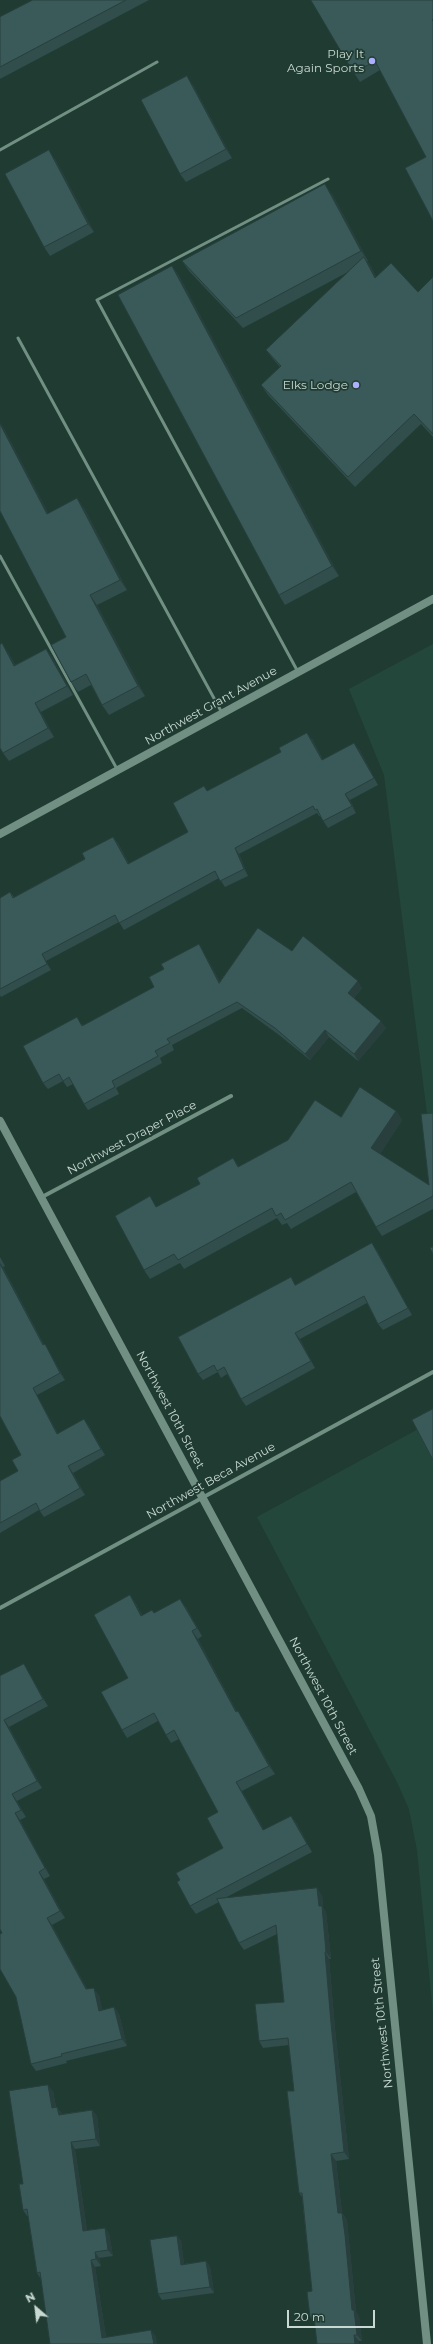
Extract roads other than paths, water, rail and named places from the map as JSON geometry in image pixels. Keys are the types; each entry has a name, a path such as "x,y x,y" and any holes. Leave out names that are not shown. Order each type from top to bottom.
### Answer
{"street":[{"name":"Northwest Grant Avenue","path":"0,834 433,599"},
{"name":"Northwest Draper Place","path":"42,1198 231,1096"},
{"name":"Northwest 10th Street","path":"0,1121 359,1789 370,1816 378,1855 426,2344"},
{"name":"Northwest Beca Avenue","path":"0,1608 433,1372"}],"lane":[{"path":"0,150 157,62"},
{"path":"298,672 97,300 328,179"},
{"path":"18,338 222,713"},
{"path":"0,556 118,770"}],"place":[{"name":"Play It Again Sports","path":"372,61"},
{"name":"Elks Lodge","path":"356,385"}]}
